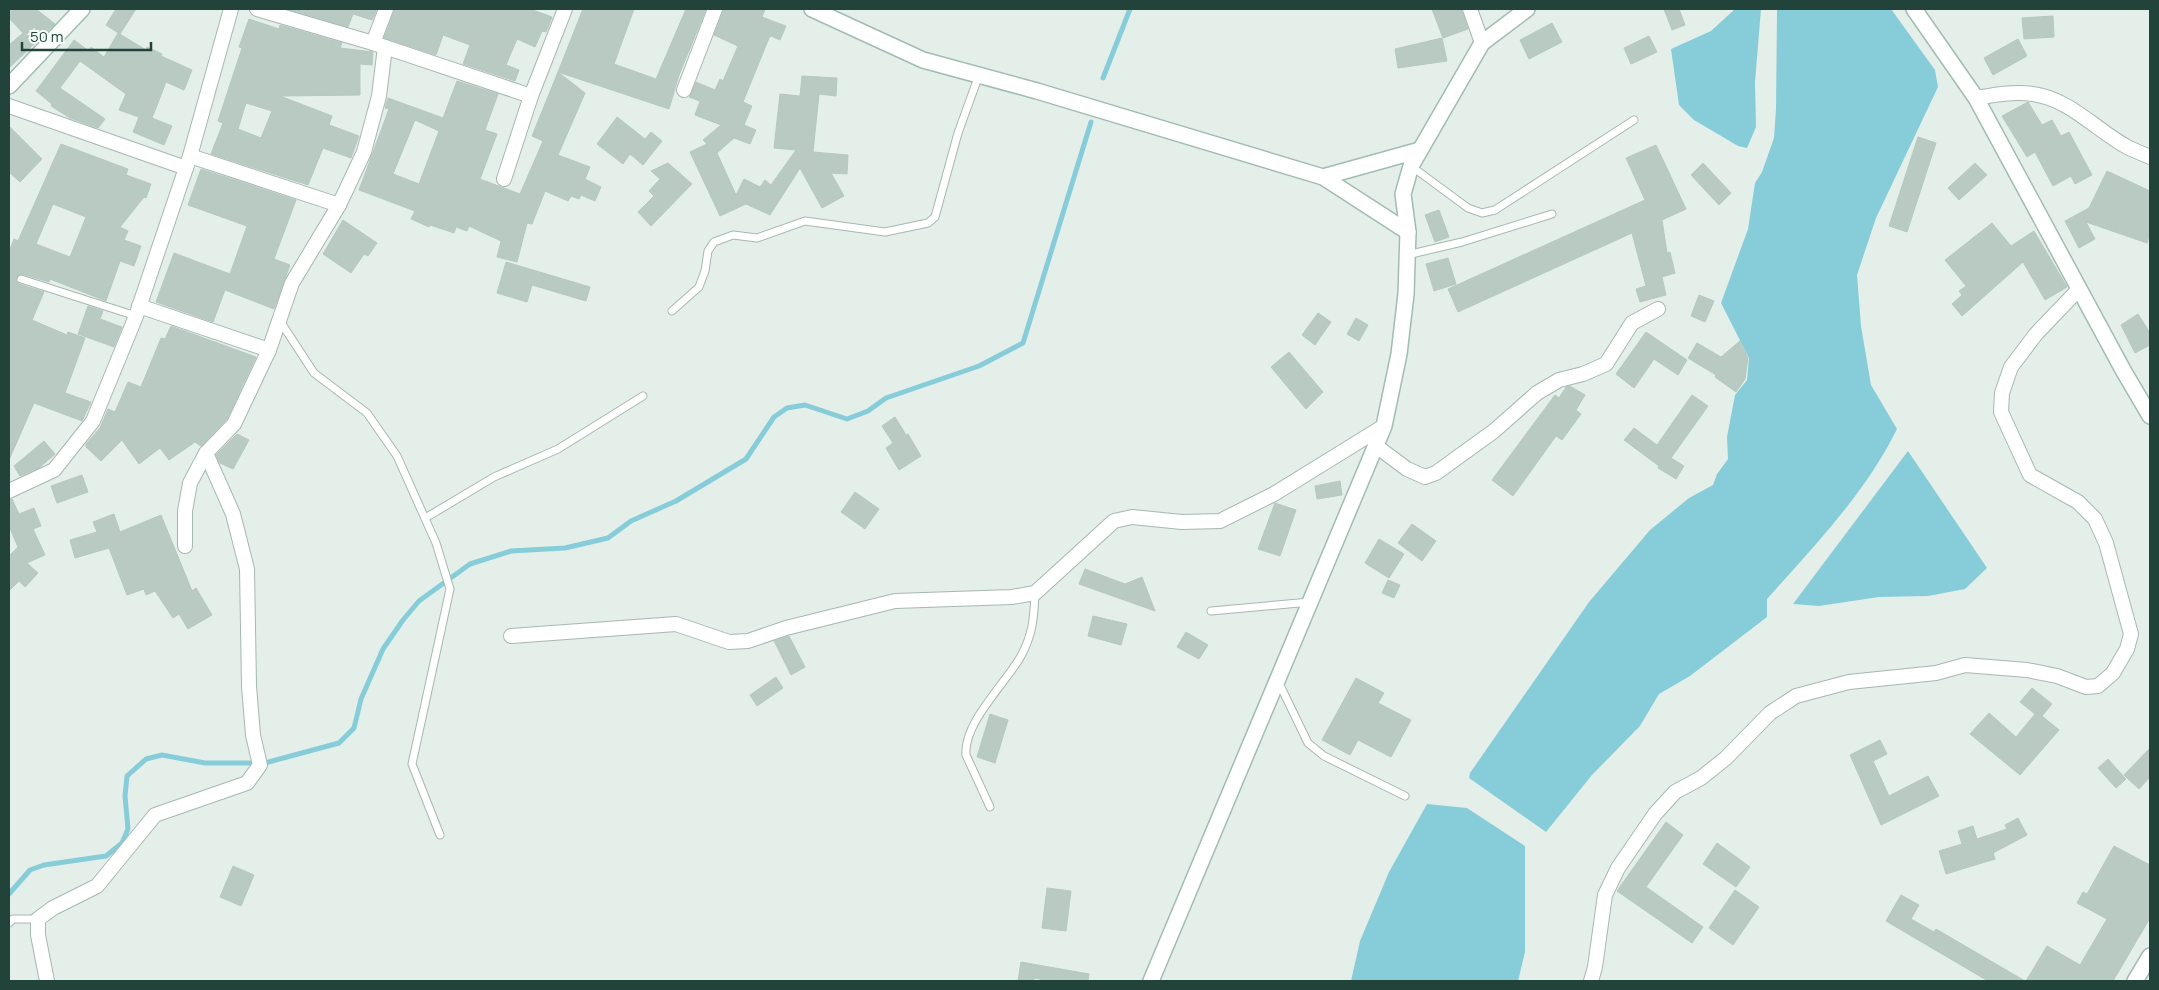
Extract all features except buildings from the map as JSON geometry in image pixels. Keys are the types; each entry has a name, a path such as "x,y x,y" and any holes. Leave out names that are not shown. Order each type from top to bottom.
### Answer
{"main road":[{"path":"9,86 82,9"},
{"path":"812,9 923,60 1323,177 1408,232"},
{"path":"1151,981 1384,426 1399,354 1406,294 1408,232 1403,194 1411,166 1482,43 1527,9"},
{"path":"1914,9 1976,98 2150,416"},
{"path":"1323,177 1420,150"},
{"path":"2135,981 2150,956"}],"street":[{"path":"9,491 54,470 94,421 138,311 188,162 232,9"},
{"path":"257,9 379,45 531,96"},
{"path":"185,546 186,511 190,483 206,453 234,424 268,350 292,283 339,205 364,152 379,96 379,45 386,9"},
{"path":"504,179 531,96 565,9"},
{"path":"684,90 715,9"},
{"path":"1470,9 1482,43"},
{"path":"1976,98 2003,94 2034,94 2059,102 2128,147 2150,157"},
{"path":"9,106 188,162 339,205"},
{"path":"1591,981 1595,967 1606,895 1618,868 1655,814 1675,792 1707,773 1726,758 1770,713 1796,696 1849,682 1936,673 1965,665 2027,670 2058,676 2086,687 2098,686 2113,673 2127,649 2131,634 2106,543 2096,519 2078,502 2030,475 2001,412 2002,393 2012,367 2036,334 2079,289"},
{"path":"1376,446 1407,469 1425,477 1436,473 1494,431 1537,393 1559,380 1583,374 1606,364 1632,323 1658,309"},
{"path":"138,311 268,350"},
{"path":"512,636 676,624 729,642 748,641 786,628 895,601 1012,597 1034,593 1114,521 1132,517 1182,522 1220,521 1274,494 1384,426"},
{"path":"47,981 38,936 38,919 53,908 97,886 156,815 247,783 260,765 253,735 249,686 247,569 233,514 206,453"}],"lane":[{"path":"672,311 699,287 706,271 708,251 714,242 733,235 758,238 806,221 885,232 928,223 935,217 958,133 979,75"},
{"path":"1411,166 1468,208 1482,213 1495,210 1634,120"},
{"path":"1407,255 1462,242 1552,214"},
{"path":"21,279 138,311"},
{"path":"278,319 314,372 367,413 397,456 427,518 436,543 450,589 412,764 440,835"},
{"path":"427,518 494,477 558,449 643,396"},
{"path":"990,807 966,755 965,746 971,730 1021,656 1033,629 1034,593"},
{"path":"1211,611 1310,602"},
{"path":"1277,680 1308,742 1324,756 1405,796"},
{"path":"9,923 13,920 38,919"}],"water":[{"path":"1735,9 1761,9 1755,82 1756,127 1747,148 1738,146 1694,120 1679,105 1671,49 1711,31"},
{"path":"1777,9 1891,9 1935,70 1938,87 1876,218 1857,275 1861,326 1871,385 1897,429 1870,476 1838,518 1767,599 1767,617 1690,676 1659,694 1640,726 1592,775 1546,832 1469,778 1470,773 1589,602 1650,530 1689,498 1713,485 1717,474 1728,459 1727,437 1735,395 1747,380 1749,358 1721,303 1748,229 1755,183 1762,172 1774,138"},
{"path":"1908,451 1987,568 1965,589 1928,596 1879,597 1819,606 1793,604"},
{"path":"1427,804 1467,808 1525,846 1525,952 1518,981 1351,981 1360,941 1389,872"}],"waterway":[{"path":"1103,78 1130,9"},
{"path":"9,894 30,870 44,865 106,856 122,843 128,829 125,796 127,776 146,759 162,755 205,763 265,763 339,743 354,728 361,699 383,649 403,620 419,601 470,564 511,551 565,548 608,538 631,521 676,501 746,459 774,417 787,408 805,405 847,419 868,411 886,398 979,366 1023,343 1091,122"}]}
